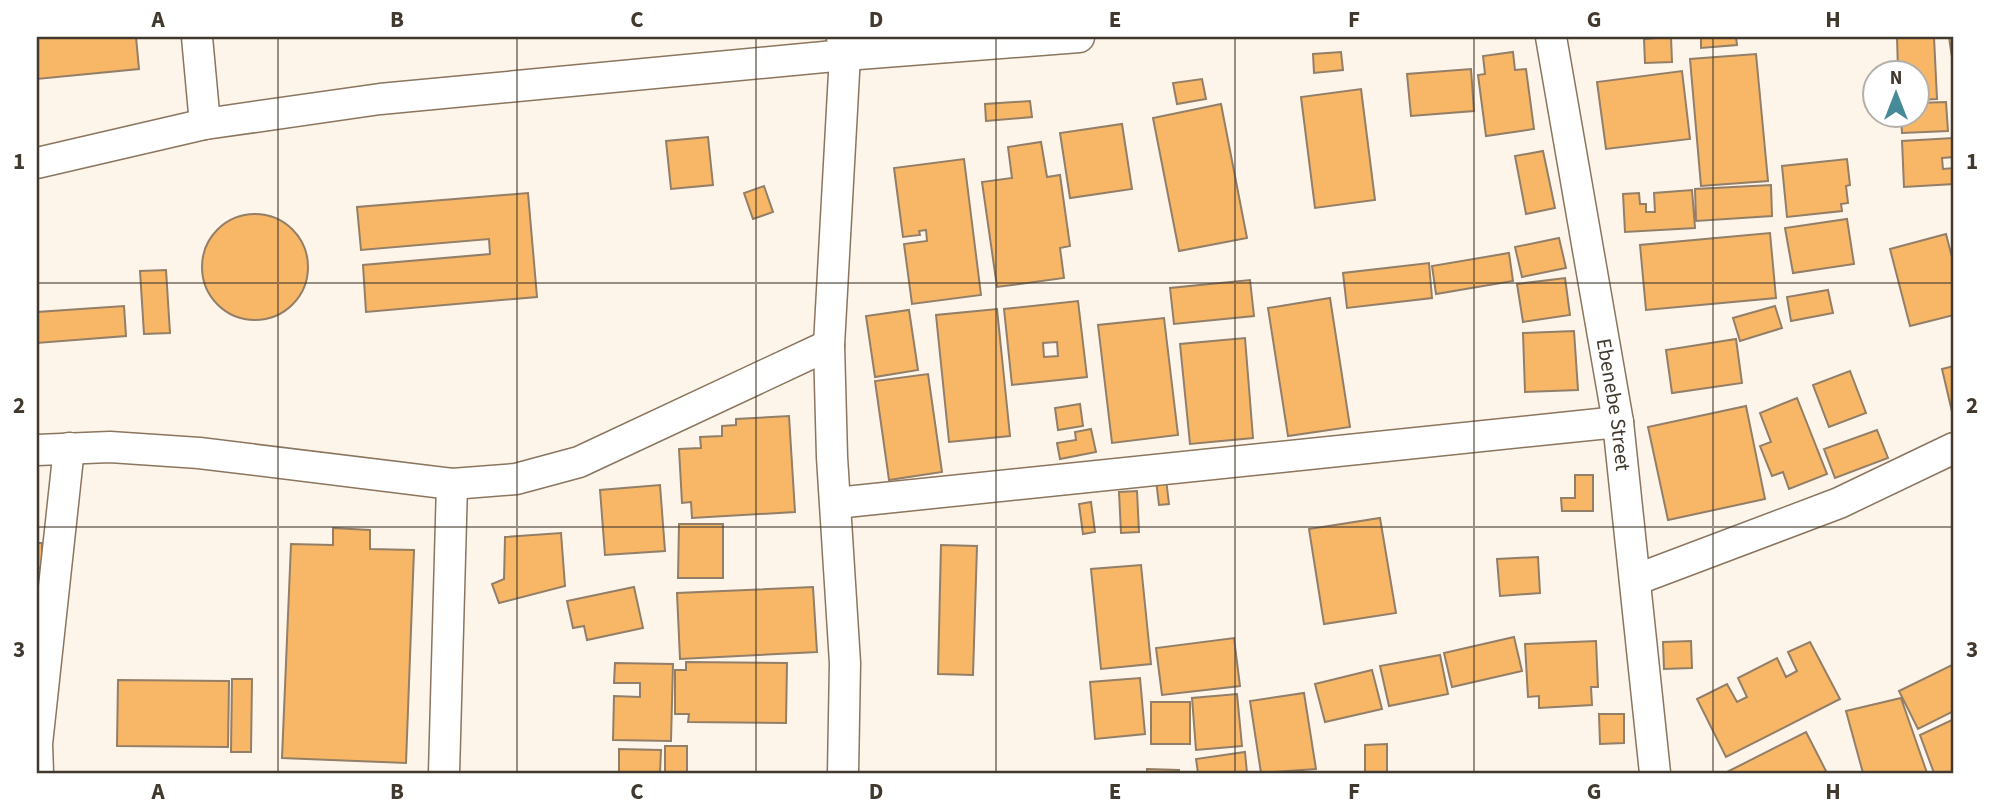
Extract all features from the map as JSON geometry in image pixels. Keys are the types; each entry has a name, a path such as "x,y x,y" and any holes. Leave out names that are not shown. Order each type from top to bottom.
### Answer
{"street":[{"path":"197,37 205,124"},
{"path":"37,163 205,124 380,99 843,46 1079,37"},
{"name":"Ebenebe Street","path":"1551,37 1618,422 1655,773"},
{"path":"843,46 829,345 845,663 843,773"},
{"path":"37,450 69,448 199,453 452,484 516,479 579,462 829,345"},
{"path":"835,503 1618,422"},
{"path":"38,773 37,744 69,448"},
{"path":"1635,580 1839,503 1954,448"},
{"path":"444,773 452,484"}],"building":[{"path":"37,37 136,37 139,69 37,79"},
{"path":"1671,37 1672,62 1645,63 1644,39"},
{"path":"1701,37 1736,37 1737,45 1701,48"},
{"path":"1897,37 1934,37 1937,99 1932,99 1932,60 1898,60"},
{"path":"1949,37 1954,37 1954,71"},
{"path":"1341,52 1343,70 1314,73 1313,54"},
{"path":"1513,52 1515,70 1526,69 1534,129 1486,136 1478,75 1485,74 1483,56"},
{"path":"1756,54 1768,181 1701,186 1690,59"},
{"path":"1471,69 1474,111 1411,116 1407,74"},
{"path":"1682,71 1690,139 1606,149 1597,82"},
{"path":"1202,79 1206,99 1177,104 1173,83"},
{"path":"1361,89 1375,200 1315,208 1301,97"},
{"path":"1030,101 1032,117 986,121 985,104"},
{"path":"1932,102 1946,102 1948,131 1902,133 1902,130 1932,130"},
{"path":"1221,104 1247,238 1179,251 1153,118"},
{"path":"1122,124 1132,189 1070,198 1060,133"},
{"path":"708,137 713,185 671,189 666,141"},
{"path":"1953,138 1954,157 1942,158 1943,169 1954,168 1954,184 1904,187 1902,141"},
{"path":"1041,142 1047,177 1060,175 1070,246 1060,248 1064,278 997,287 982,182 1012,178 1008,147"},
{"path":"1543,151 1555,208 1526,214 1515,156"},
{"path":"964,159 981,295 912,304 904,244 927,241 926,230 919,231 920,235 903,237 894,168"},
{"path":"1847,159 1850,185 1846,186 1848,203 1841,204 1842,211 1787,217 1782,166"},
{"path":"1771,185 1772,216 1696,221 1695,189"},
{"path":"764,186 773,212 753,219 744,193"},
{"path":"1692,190 1695,228 1625,232 1623,194 1639,193 1640,204 1646,204 1646,212 1655,212 1654,193"},
{"path":"528,193 537,297 366,312 363,265 490,254 489,239 361,250 357,207"},
{"path":"255,214 275,218 292,230 304,247 308,267 304,287 292,304 275,316 255,320 235,316 218,304 206,287 202,267 206,247 218,230 235,218"},
{"path":"1847,219 1854,264 1793,273 1785,228"},
{"path":"1770,233 1776,298 1646,310 1640,245"},
{"path":"1946,234 1954,265 1954,315 1910,326 1890,249"},
{"path":"1559,238 1566,268 1522,277 1515,247"},
{"path":"1509,253 1513,281 1436,294 1432,266"},
{"path":"1429,263 1432,298 1347,308 1343,273"},
{"path":"166,270 170,333 144,334 140,271"},
{"path":"1565,278 1570,315 1523,322 1517,284"},
{"path":"1250,280 1254,316 1174,324 1170,288"},
{"path":"1828,290 1833,313 1791,321 1787,297"},
{"path":"1330,298 1350,427 1288,436 1268,308"},
{"path":"1078,301 1087,377 1012,385 1004,309","holes":["1057,342 1058,356 1044,357 1043,343"]},
{"path":"124,306 126,336 37,343 37,312"},
{"path":"1775,306 1782,328 1740,341 1733,318"},
{"path":"997,309 1010,436 949,442 936,315"},
{"path":"909,310 918,370 875,377 866,316"},
{"path":"1164,318 1178,435 1112,443 1098,325"},
{"path":"1574,331 1578,390 1525,392 1523,333"},
{"path":"1245,338 1253,438 1190,444 1180,344"},
{"path":"1736,339 1742,383 1672,393 1666,350"},
{"path":"1954,366 1954,415 1953,416 1942,369"},
{"path":"1850,371 1866,413 1829,427 1813,385"},
{"path":"928,374 942,472 889,480 875,381"},
{"path":"1797,398 1827,474 1789,489 1783,472 1772,476 1760,446 1771,442 1760,413"},
{"path":"1080,404 1083,426 1058,430 1055,408"},
{"path":"1746,406 1765,499 1668,520 1648,427"},
{"path":"789,416 795,512 692,518 691,502 682,503 679,449 701,448 700,437 722,436 722,426 736,425 736,419"},
{"path":"1091,429 1096,452 1060,459 1057,443 1076,440 1075,432"},
{"path":"1877,430 1888,458 1835,478 1824,449"},
{"path":"1575,475 1593,475 1593,511 1562,511 1561,498 1575,498"},
{"path":"1166,479 1169,504 1159,505 1156,480"},
{"path":"660,485 665,551 605,555 600,490"},
{"path":"1137,491 1139,532 1121,533 1119,492"},
{"path":"1091,502 1095,532 1083,534 1079,504"},
{"path":"1380,518 1396,613 1324,624 1309,529"},
{"path":"679,524 723,524 723,578 678,578"},
{"path":"333,528 370,530 370,549 414,550 406,763 282,758 291,544 333,545"},
{"path":"561,533 565,586 499,603 492,584 504,579 505,537"},
{"path":"37,543 42,543 42,568 37,568"},
{"path":"941,545 977,546 973,675 938,674"},
{"path":"1538,557 1540,593 1500,596 1497,559"},
{"path":"1141,565 1151,664 1101,669 1091,569"},
{"path":"634,587 643,628 587,640 584,626 573,628 567,601"},
{"path":"813,587 817,652 680,659 677,593"},
{"path":"1514,637 1522,671 1452,687 1444,653"},
{"path":"1234,638 1240,686 1162,695 1156,648"},
{"path":"1596,641 1598,687 1591,687 1592,705 1539,708 1539,696 1528,697 1525,644"},
{"path":"1691,641 1692,668 1664,669 1663,642"},
{"path":"1810,642 1840,699 1726,757 1697,699 1727,684 1737,702 1747,697 1738,678 1777,658 1786,677 1797,671 1788,652"},
{"path":"1440,655 1448,694 1389,706 1380,666"},
{"path":"686,662 787,663 786,723 688,722 689,714 675,714 675,670 686,670"},
{"path":"615,663 673,664 671,741 613,740 614,696 640,697 640,683 614,683"},
{"path":"1954,664 1954,711 1918,729 1899,691"},
{"path":"1372,670 1382,709 1325,722 1315,684"},
{"path":"1140,678 1145,734 1095,739 1090,682"},
{"path":"232,679 252,679 251,752 231,752"},
{"path":"118,680 229,681 228,747 117,746"},
{"path":"1304,693 1316,769 1261,773 1250,701"},
{"path":"1237,694 1242,746 1196,750 1192,698"},
{"path":"1901,698 1927,773 1863,773 1846,711"},
{"path":"1151,702 1190,702 1190,744 1151,744"},
{"path":"1599,714 1624,714 1624,743 1600,744"},
{"path":"1954,719 1954,773 1934,773 1920,735"},
{"path":"1806,732 1827,773 1725,773"},
{"path":"1387,744 1387,773 1365,773 1365,745"},
{"path":"665,746 687,746 687,773 665,773"},
{"path":"619,749 661,750 660,773 619,773"},
{"path":"1245,752 1247,773 1198,773 1196,759"},
{"path":"1147,769 1179,770 1179,773 1147,773"}]}
